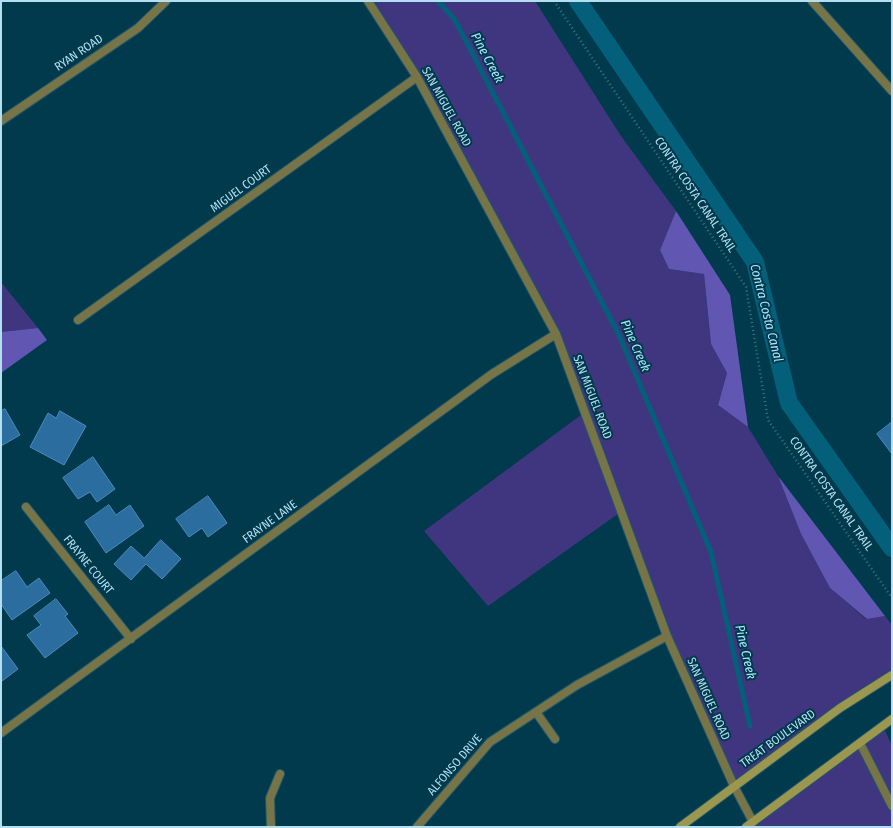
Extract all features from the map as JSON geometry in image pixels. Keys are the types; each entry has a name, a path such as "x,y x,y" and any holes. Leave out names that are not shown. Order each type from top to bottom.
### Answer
{"main road":[{"name":"TREAT BOULEVARD","path":"680,827 840,708 892,675"},
{"path":"750,824 892,719"}],"street":[{"name":"RYAN ROAD","path":"1,121 138,28 166,1"},
{"name":"SAN MIGUEL ROAD","path":"368,1 417,77 556,334 667,636 750,824"},
{"path":"812,1 892,91"},
{"name":"MIGUEL COURT","path":"78,320 417,77"},
{"name":"FRAYNE LANE","path":"1,733 492,374 556,334"},
{"name":"FRAYNE COURT","path":"26,507 131,638"},
{"name":"ALFONSO DRIVE","path":"417,827 490,742 577,685 667,636"},
{"path":"536,712 555,740"},
{"path":"860,742 892,806"},
{"path":"271,827 270,798 280,774"}],"path":[{"name":"CONTRA COSTA CANAL TRAIL","path":"554,1 746,287 768,420 892,598"}],"shaded area":[{"path":"368,1 535,1 621,136 676,211 660,250 669,269 704,274 711,344 727,373 718,405 748,427 778,476 801,534 830,588 866,619 885,616 892,625 892,675 734,786 695,700 622,511 488,606 424,531 585,412 556,334 417,77"},
{"path":"676,211 730,295 748,427 718,405 727,373 711,344 704,274 669,269 660,250"},
{"path":"1,282 38,328 1,332"},
{"path":"38,328 47,340 1,373 1,332"},
{"path":"778,476 885,616 867,619 830,588 801,534"},
{"path":"883,726 892,746 892,827 746,827"}],"building":[{"path":"5,409 20,435 1,446 1,411"},
{"path":"60,411 86,426 64,465 30,447 48,413 56,418"},
{"path":"892,422 892,454 877,434"},
{"path":"93,457 115,489 97,502 90,492 78,499 63,478"},
{"path":"208,496 227,523 208,537 202,528 189,537 176,519"},
{"path":"109,505 116,515 130,505 144,526 106,553 85,522"},
{"path":"161,540 181,559 162,579 146,564 131,580 114,564 131,546 144,558"},
{"path":"16,571 27,587 39,578 50,593 12,620 1,604 1,581"},
{"path":"56,599 68,614 65,616 78,633 45,658 27,635 41,625 34,616"},
{"path":"1,646 18,669 2,681 1,680"}],"waterway":[{"name":"Pine Creek","path":"438,1 455,20 619,335 711,552 750,726"},
{"name":"Contra Costa Canal","path":"578,1 755,262 789,403 892,548"}]}
